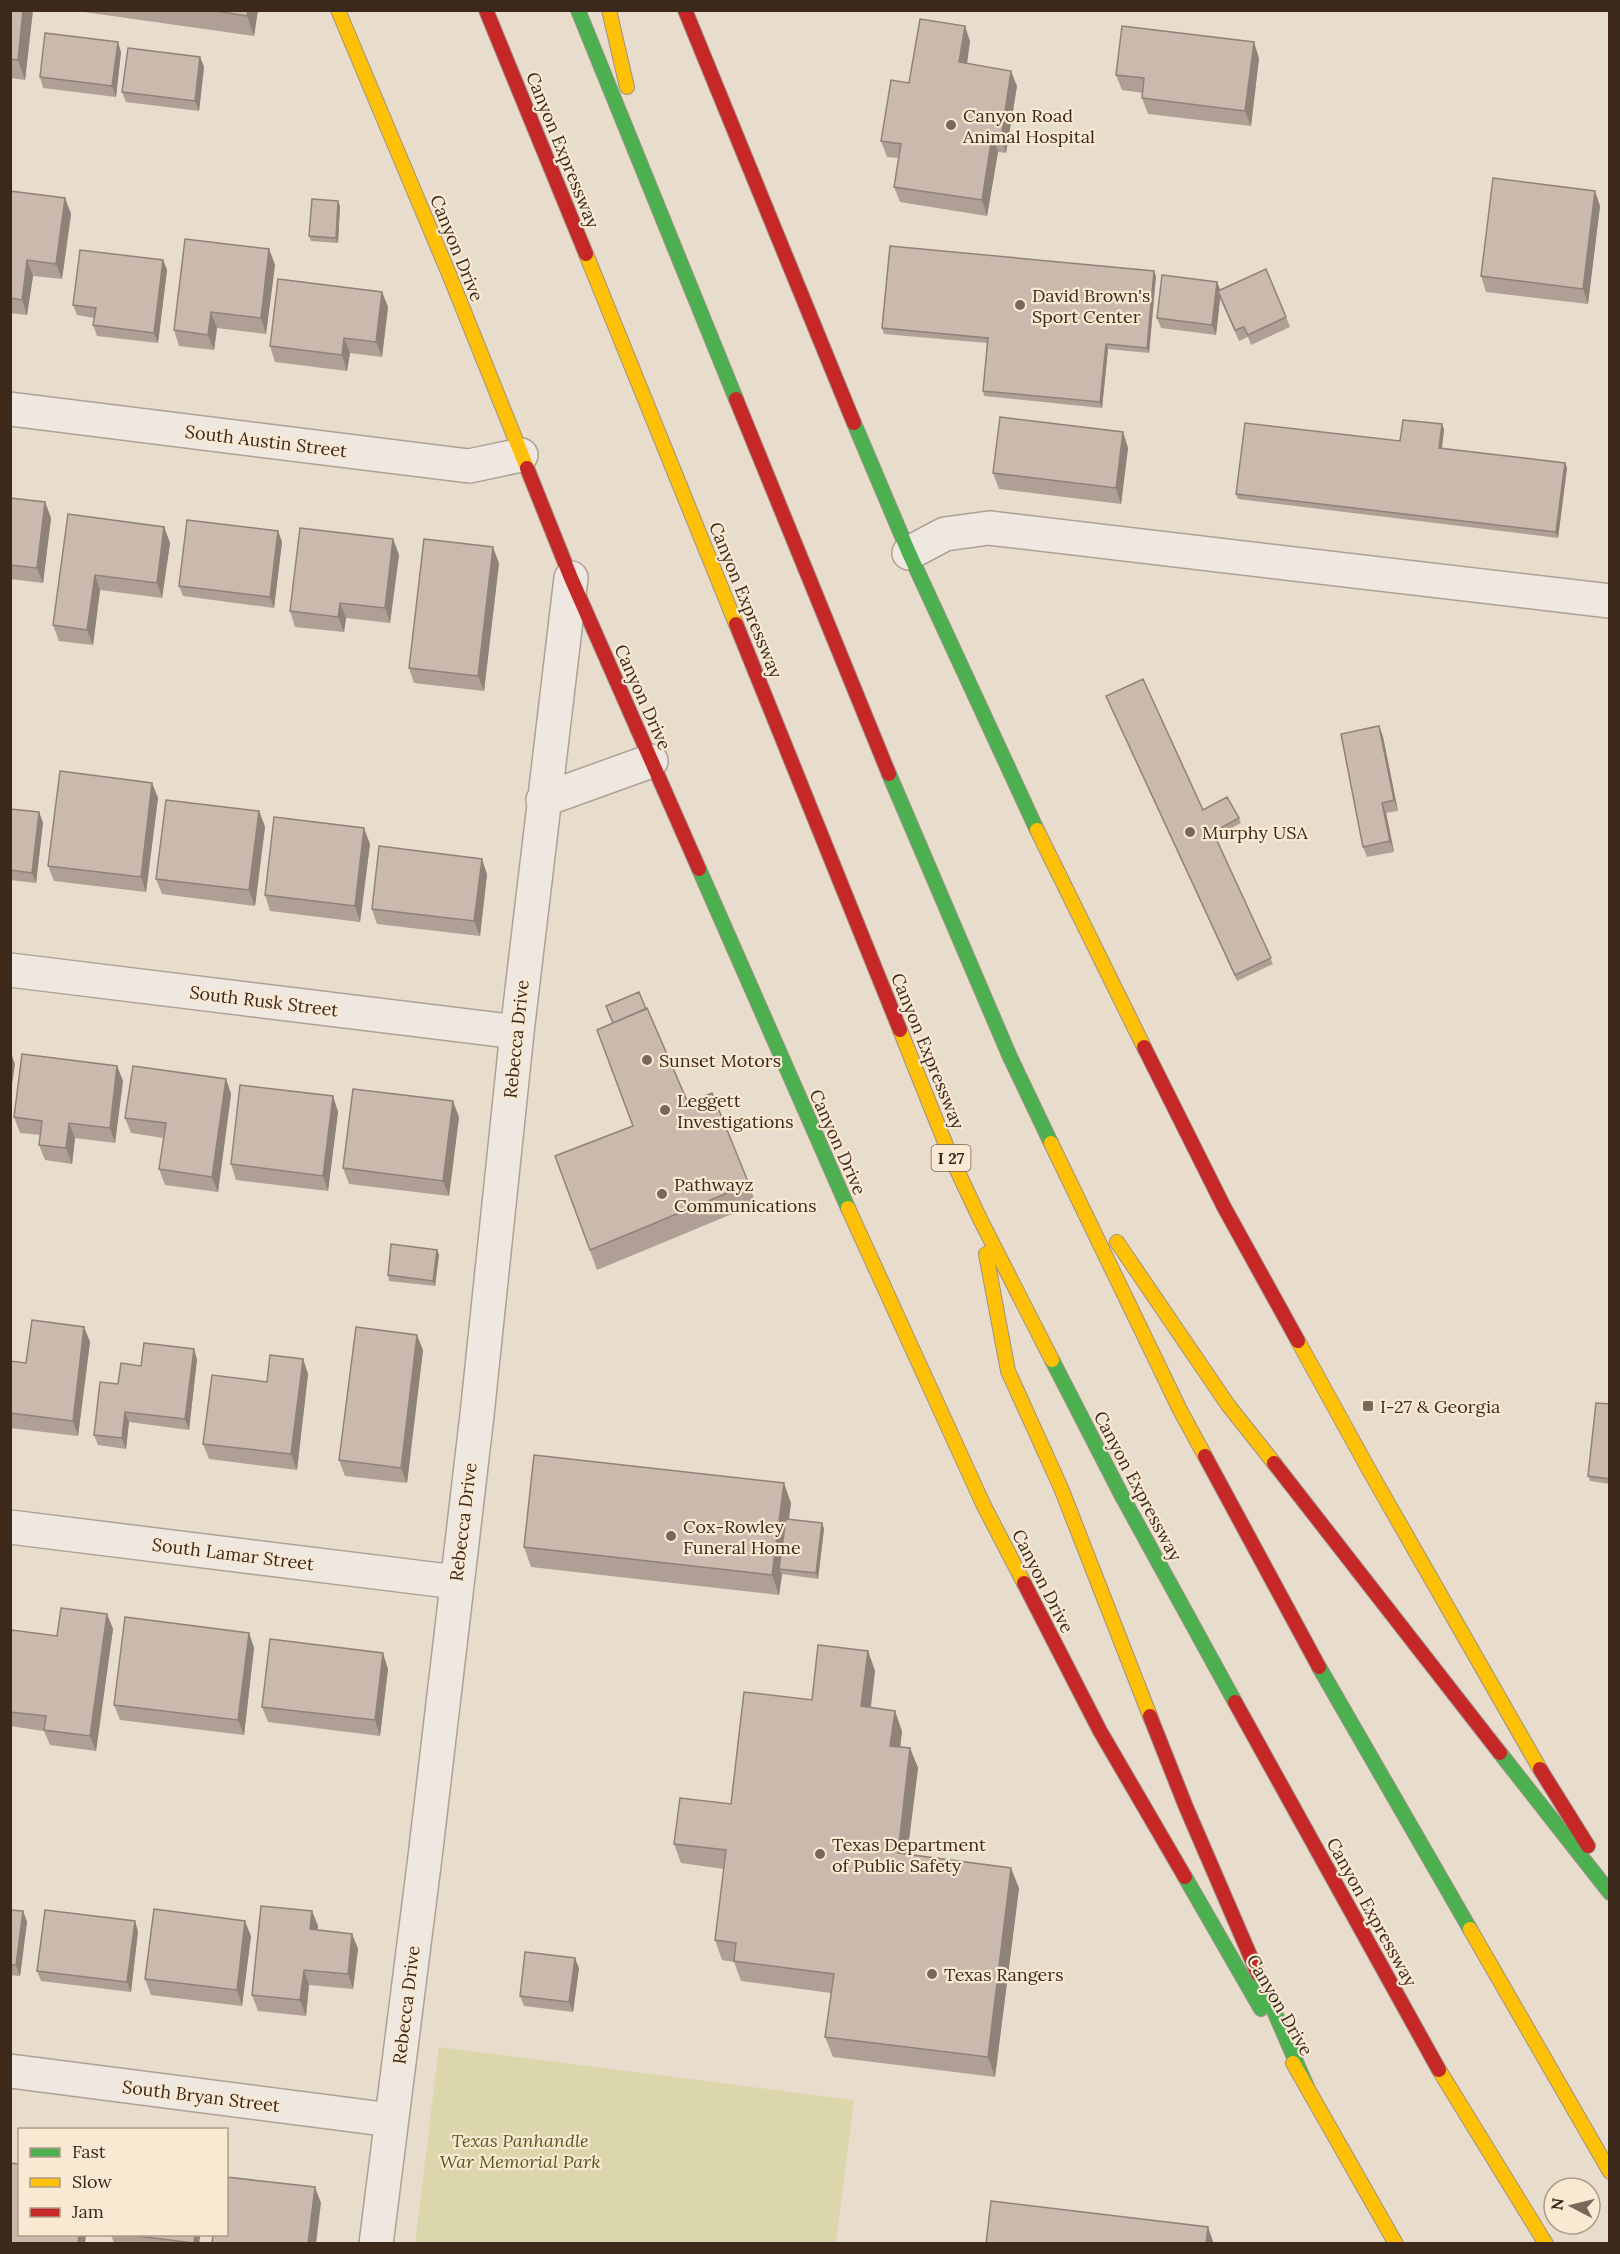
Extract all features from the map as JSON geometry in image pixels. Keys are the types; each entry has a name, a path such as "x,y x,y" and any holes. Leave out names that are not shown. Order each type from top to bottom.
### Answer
{"main road":[{"name":"Canyon Drive","path":"338,10 571,578 841,1193 984,1506 1100,1731 1396,2244"},
{"name":"Canyon Expressway","path":"486,10 950,1155 980,1220 1123,1498 1442,2076 1546,2244"},
{"path":"578,10 862,710 1010,1057 1179,1410 1293,1621 1610,2172"},
{"path":"609,10 653,194"},
{"path":"685,10 909,553 1059,877 1224,1207 1530,1753 1610,1881"},
{"path":"1056,1152 1228,1405 1610,1893"},
{"path":"980,1220 1008,1371 1061,1488 1186,1807 1307,2087"}],"street":[{"name":"South Austin Street","path":"10,409 469,466 521,455"},
{"path":"909,553 945,534 989,528 1610,601"},
{"name":"Rebecca Drive","path":"376,2244 425,1857 477,1415 543,800 571,578"},
{"path":"543,800 651,761"},
{"name":"South Rusk Street","path":"10,970 517,1032"},
{"name":"South Lamar Street","path":"10,1527 456,1582"},
{"name":"South Bryan Street","path":"10,2071 391,2120"}],"green space":[{"name":"Texas Panhandle War Memorial Park","path":"439,2047 854,2100 836,2243 415,2243"}],"building":[{"path":"10,10 23,10 18,60 10,59"},
{"path":"209,10 248,10 247,16"},
{"name":"Canyon Road Animal Hospital","path":"920,19 965,26 959,62 1011,71 1001,138 992,136 982,200 894,187 901,144 881,141 891,80 909,83"},
{"path":"1122,26 1254,42 1245,111 1142,98 1144,78 1116,75"},
{"path":"45,33 118,42 112,86 40,77"},
{"path":"128,48 200,57 195,101 122,92"},
{"path":"1493,178 1595,191 1583,289 1481,276"},
{"path":"10,191 65,198 56,264 27,260 22,300 10,298"},
{"path":"312,199 338,201 336,238 309,236"},
{"path":"185,239 269,249 261,318 211,312 208,335 174,330"},
{"name":"David Brown's Sport Center","path":"890,246 1154,271 1147,348 1106,344 1100,402 983,391 988,338 882,328"},
{"path":"80,250 163,260 154,333 93,325 96,308 73,305"},
{"path":"1266,269 1286,317 1248,335 1244,327 1235,330 1218,291"},
{"path":"1162,275 1217,282 1212,325 1157,318"},
{"path":"278,279 382,292 376,342 344,338 342,355 270,346"},
{"path":"1000,417 1123,432 1116,488 993,473"},
{"path":"1403,420 1442,424 1439,448 1565,463 1556,532 1236,494 1245,423 1400,441"},
{"path":"10,498 45,502 37,568 10,565"},
{"path":"68,514 164,527 157,583 95,575 87,630 53,625"},
{"path":"187,520 278,531 270,597 179,586"},
{"path":"300,528 393,539 385,608 340,603 338,617 290,611"},
{"path":"424,539 493,547 478,676 409,668"},
{"name":"Murphy USA","path":"1143,679 1203,810 1227,797 1239,818 1213,832 1271,958 1235,975 1106,696"},
{"path":"1379,726 1394,800 1382,803 1390,841 1363,847 1341,734"},
{"path":"60,771 152,783 141,877 48,866"},
{"path":"166,800 259,811 249,890 156,879"},
{"path":"10,809 39,812 32,873 10,870"},
{"path":"274,817 364,828 355,906 265,895"},
{"path":"379,846 482,859 474,921 372,909"},
{"path":"639,992 646,1009 613,1023 606,1006"},
{"path":"647,1008 688,1103 712,1093 749,1184 590,1250 555,1156 633,1126 597,1030"},
{"path":"22,1054 117,1066 110,1128 69,1123 66,1148 39,1145 42,1121 14,1117"},
{"path":"133,1066 226,1079 212,1177 159,1169 166,1123 125,1118"},
{"path":"240,1085 333,1096 323,1176 231,1164"},
{"path":"353,1089 453,1101 443,1181 343,1168"},
{"path":"391,1244 437,1250 433,1281 388,1275"},
{"path":"32,1320 84,1327 73,1421 10,1413 10,1361 26,1363"},
{"path":"356,1327 417,1335 401,1468 339,1460"},
{"path":"144,1343 194,1349 185,1419 125,1412 122,1438 94,1435 100,1382 118,1384 121,1363 141,1366"},
{"path":"270,1355 303,1359 291,1454 203,1444 212,1375 267,1382"},
{"path":"1596,1403 1610,1404 1610,1479 1588,1476"},
{"path":"534,1455 784,1483 772,1575 524,1547"},
{"path":"786,1519 822,1523 816,1573 779,1569"},
{"path":"61,1608 107,1614 90,1736 44,1730 46,1716 10,1712 12,1630 57,1636"},
{"path":"125,1617 249,1633 238,1720 114,1705"},
{"path":"270,1639 383,1653 375,1720 262,1707"},
{"path":"818,1645 868,1651 861,1706 895,1711 890,1746 910,1748 898,1853 1011,1868 988,2057 825,2037 834,1974 734,1961 736,1943 715,1940 726,1850 674,1844 680,1798 731,1804 744,1692 812,1700"},
{"path":"261,1906 312,1911 310,1929 352,1934 348,1974 304,1970 300,2000 252,1995"},
{"path":"154,1909 245,1921 237,1990 145,1979"},
{"path":"10,1910 23,1911 16,1965 10,1965"},
{"path":"45,1910 135,1921 127,1982 37,1971"},
{"path":"525,1952 575,1958 569,2002 520,1996"},
{"path":"10,2163 18,2164 18,2236 79,2236 78,2244 10,2243"},
{"path":"228,2177 315,2187 308,2244 212,2244 213,2236 228,2236"},
{"path":"991,2201 1208,2227 1206,2244 986,2244"},
{"path":"137,2236 195,2236 194,2243"}],"traffic: fast":[{"path":"578,10 736,399"},
{"path":"854,423 909,553 1037,830"},
{"path":"889,774 1010,1057 1051,1143"},
{"path":"699,869 848,1208"},
{"path":"1052,1360 1123,1498 1235,1702"},
{"path":"1319,1667 1470,1929"},
{"path":"1500,1753 1610,1893"},
{"path":"1185,1877 1261,2009"},
{"path":"1258,1974 1307,2087"}],"traffic: slow":[{"path":"338,10 449,274 527,468"},
{"path":"609,10 627,87"},
{"path":"586,254 736,624"},
{"path":"1037,830 1144,1047"},
{"path":"900,1030 950,1155 1052,1360"},
{"path":"1051,1143 1180,1410 1205,1456"},
{"path":"848,1208 984,1506 1024,1583"},
{"path":"1117,1242 1228,1405 1274,1463"},
{"path":"986,1254 1008,1371 1061,1488 1150,1716"},
{"path":"1298,1341 1540,1769"},
{"path":"1470,1929 1610,2172"},
{"path":"1293,2063 1396,2244"},
{"path":"1439,2070 1546,2244"}],"traffic: jam":[{"path":"486,10 586,254"},
{"path":"685,10 854,423"},
{"path":"736,399 889,774"},
{"path":"527,468 571,578 699,869"},
{"path":"736,624 900,1030"},
{"path":"1144,1047 1224,1207 1298,1341"},
{"path":"1205,1456 1319,1667"},
{"path":"1274,1463 1500,1753"},
{"path":"1024,1583 1100,1731 1185,1877"},
{"path":"1235,1702 1439,2070"},
{"path":"1150,1716 1186,1807 1258,1974"},
{"path":"1540,1769 1588,1846"}],"place":[{"name":"Canyon Road Animal Hospital","path":"951,125"},
{"name":"David Brown's Sport Center","path":"1020,305"},
{"name":"Murphy USA","path":"1190,832"},
{"name":"Sunset Motors","path":"647,1060"},
{"name":"Leggett Investigations","path":"665,1110"},
{"name":"Pathwayz Communications","path":"662,1194"},
{"name":"I-27 & Georgia","path":"1368,1406"},
{"name":"Cox-Rowley Funeral Home","path":"671,1536"},
{"name":"Texas Department of Public Safety","path":"820,1854"},
{"name":"Texas Rangers","path":"932,1974"}]}
